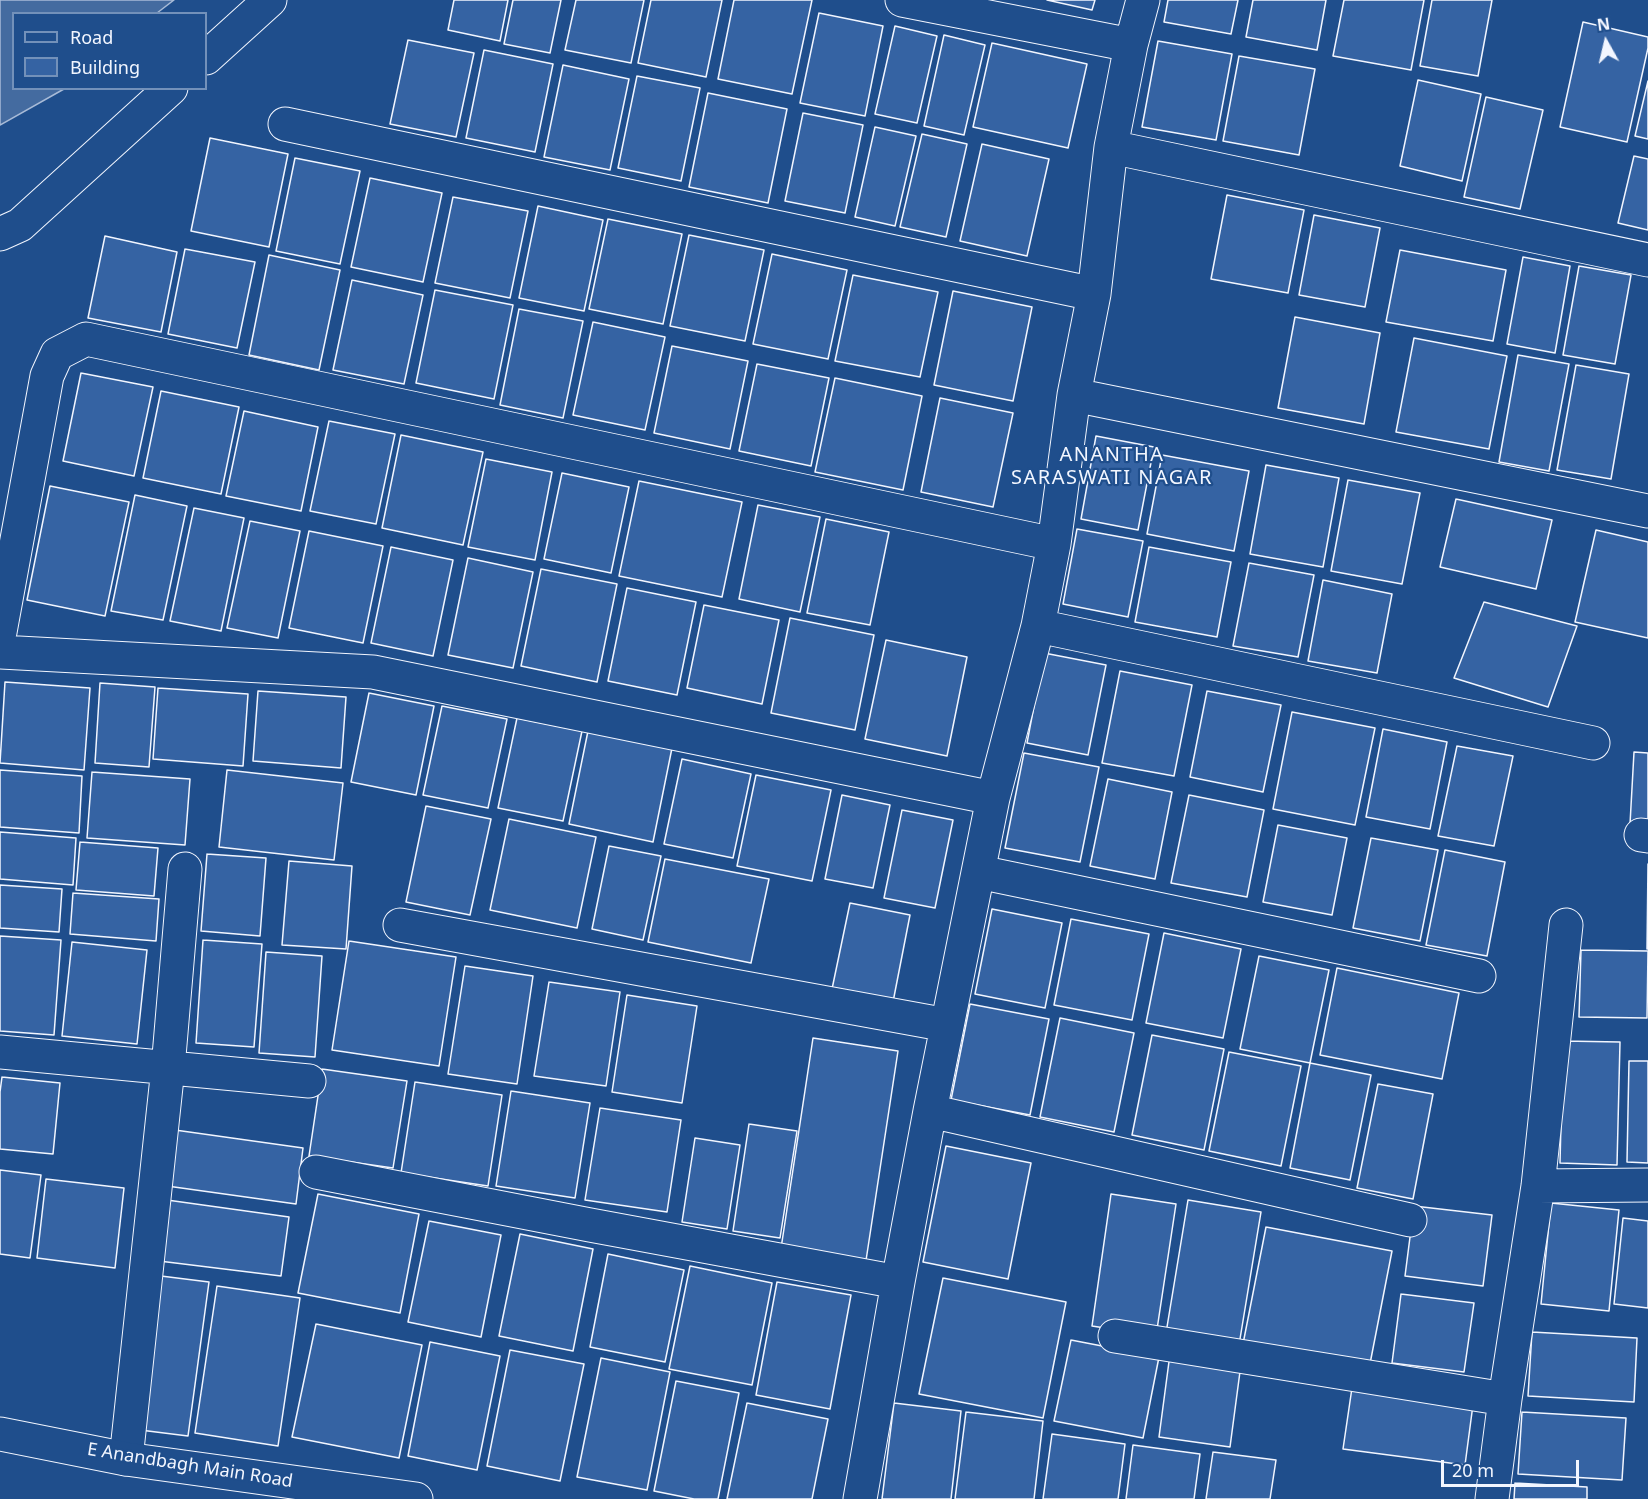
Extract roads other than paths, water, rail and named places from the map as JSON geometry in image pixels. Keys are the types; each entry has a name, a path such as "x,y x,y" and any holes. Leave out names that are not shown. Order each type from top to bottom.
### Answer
{"street":[{"path":"207,57 270,0"},
{"path":"902,0 1131,45"},
{"path":"860,1499 930,1111 993,798 1038,626 1054,544 1074,395 1094,294 1111,147 1131,45 1143,0"},
{"path":"0,234 20,225 169,90"},
{"path":"285,124 1094,294"},
{"path":"1111,147 1648,261"},
{"path":"0,632 47,376 57,354 86,339 1054,544"},
{"path":"1074,395 1648,511"},
{"path":"1038,626 1593,743"},
{"path":"0,652 373,672 993,798"},
{"path":"126,1459 168,1068 185,869"},
{"path":"978,872 1479,976"},
{"path":"1492,1499 1538,1186 1566,924"},
{"path":"400,925 947,1025"},
{"path":"0,1052 309,1081"},
{"path":"930,1111 1410,1220"},
{"path":"316,1172 898,1282"},
{"path":"1538,1186 1648,1185"},
{"path":"1115,1336 1505,1399"},
{"name":"E Anandbagh Main Road","path":"0,1434 126,1459 416,1499"}],"water":[{"path":"0,0 174,0 158,12 12,12 12,90 62,90 0,125"}],"district":[{"name":"ANANTHA SARASWATI NAGAR","path":"1112,466"}]}
